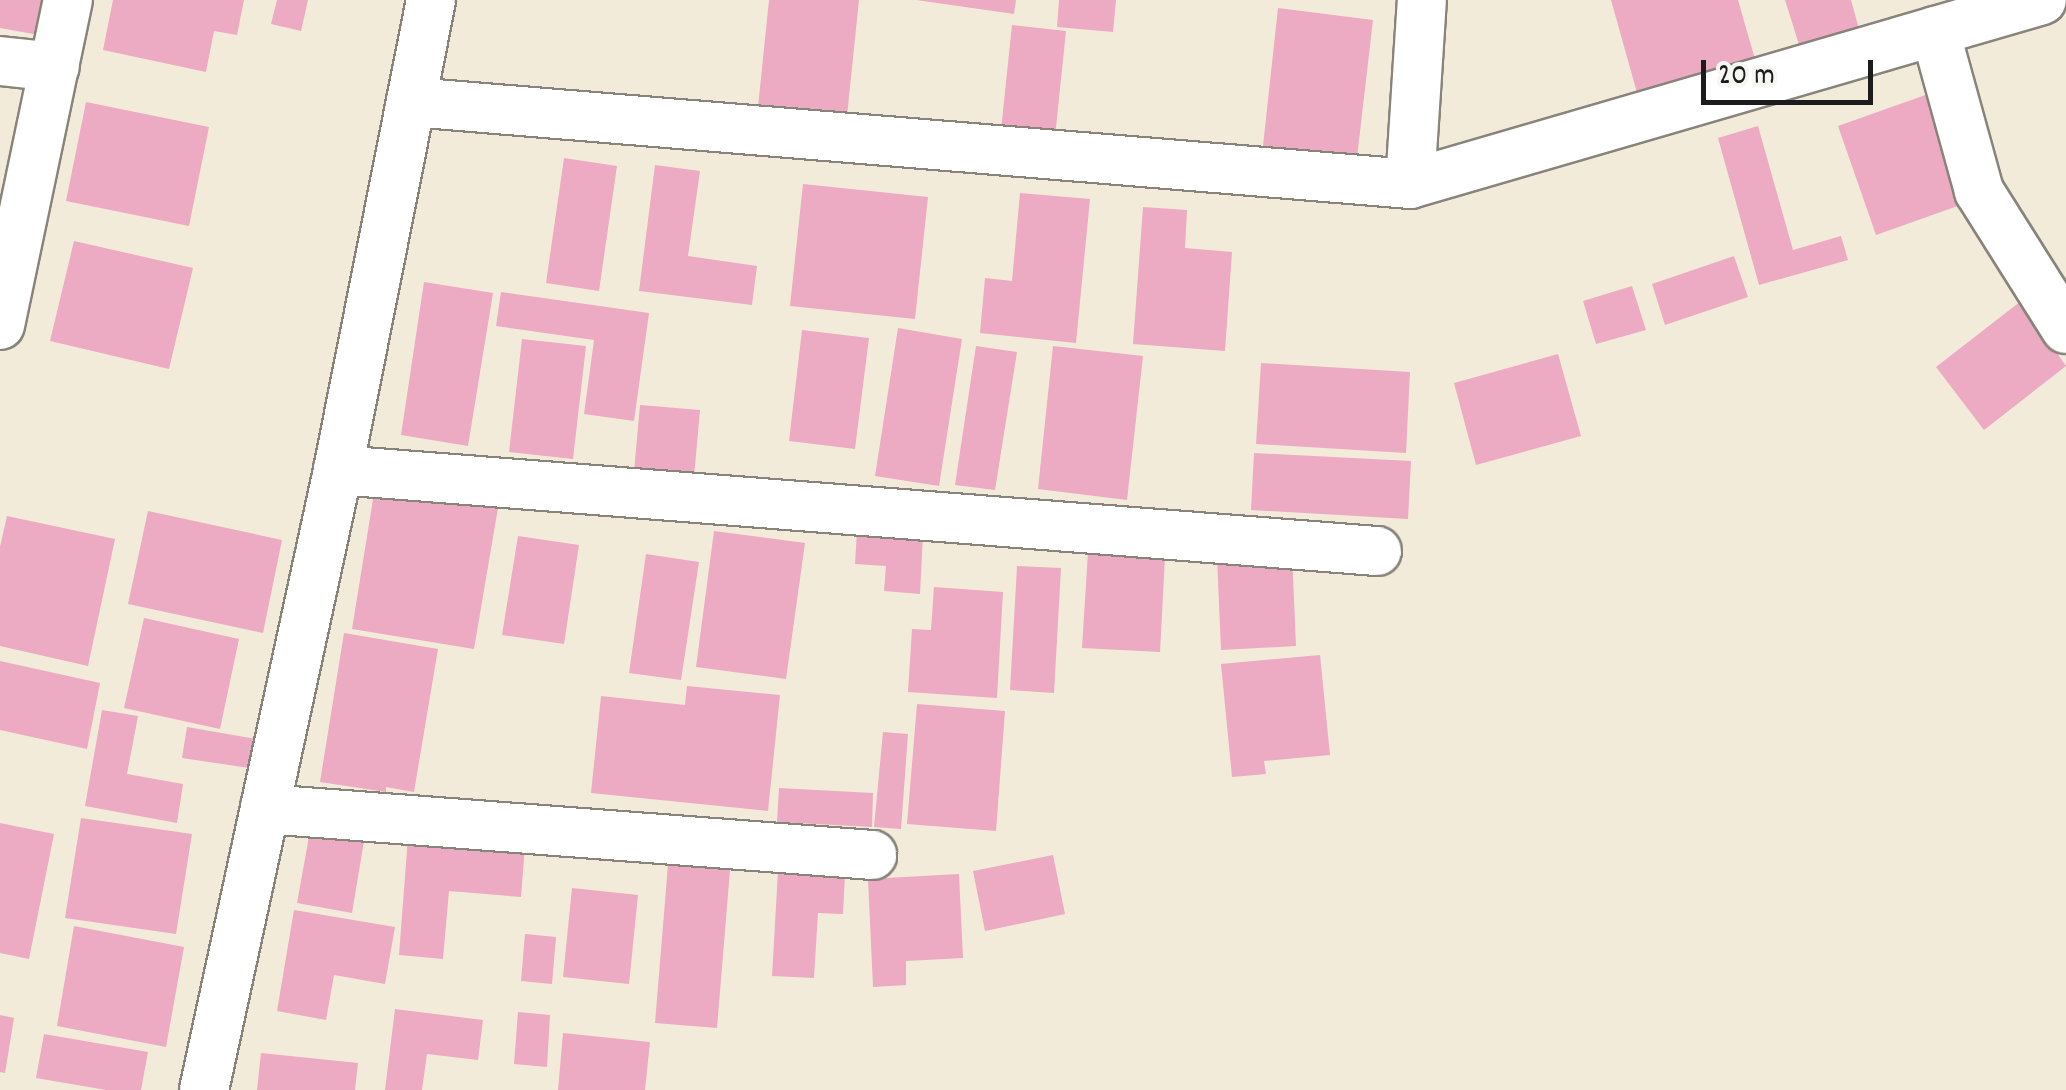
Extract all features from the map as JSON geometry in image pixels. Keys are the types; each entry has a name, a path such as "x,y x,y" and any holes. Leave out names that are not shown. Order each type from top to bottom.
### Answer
{"street":[{"path":"0,325 68,0"},
{"path":"204,1090 338,470 431,0"},
{"path":"1410,184 1422,0"},
{"path":"410,102 1410,184 2042,0"},
{"path":"1936,31 1979,191 2066,329"},
{"path":"0,62 56,67"},
{"path":"338,470 1377,551"},
{"path":"265,808 872,854"}],"building":[{"path":"0,0 45,0 39,35 0,28"},
{"path":"113,0 244,0 237,35 214,31 206,72 103,50"},
{"path":"277,0 308,0 301,31 271,24"},
{"path":"769,0 859,0 847,116 758,107"},
{"path":"916,0 1016,0 1014,14"},
{"path":"1059,0 1116,0 1113,32 1057,27"},
{"path":"1611,0 1738,0 1759,73 1641,107"},
{"path":"1785,0 1851,0 1861,36 1802,54"},
{"path":"1278,8 1373,20 1356,166 1262,155"},
{"path":"1012,25 1066,31 1055,137 1001,130"},
{"path":"1931,93 1969,202 1876,235 1838,126"},
{"path":"86,102 209,127 189,226 66,201"},
{"path":"1758,126 1793,250 1841,236 1848,260 1759,285 1718,138"},
{"path":"564,158 617,166 599,291 546,283"},
{"path":"655,165 700,171 688,256 757,266 752,305 639,291"},
{"path":"803,184 928,197 915,319 790,306"},
{"path":"1020,193 1090,199 1076,343 980,333 985,278 1012,281"},
{"path":"1143,207 1187,210 1185,248 1232,252 1225,351 1133,344"},
{"path":"74,241 193,268 169,369 50,341"},
{"path":"1734,256 1748,297 1665,325 1652,284"},
{"path":"424,282 493,293 468,446 401,435"},
{"path":"1632,286 1646,330 1596,344 1583,301"},
{"path":"501,292 649,313 634,421 584,414 594,340 496,326"},
{"path":"2021,301 2066,366 1984,430 1936,367"},
{"path":"898,328 962,339 939,486 875,476"},
{"path":"802,330 869,338 855,449 789,441"},
{"path":"522,339 586,346 573,459 509,452"},
{"path":"976,346 1017,352 995,490 955,485"},
{"path":"1053,346 1143,356 1127,500 1038,489"},
{"path":"1558,354 1581,436 1476,465 1454,383"},
{"path":"1261,363 1410,372 1406,453 1256,444"},
{"path":"640,405 700,410 694,477 634,472"},
{"path":"1254,453 1411,461 1408,519 1251,510"},
{"path":"376,481 499,502 474,649 352,629"},
{"path":"148,511 282,540 263,633 128,604"},
{"path":"7,516 115,539 88,666 0,646 0,547"},
{"path":"714,531 805,543 786,679 696,667"},
{"path":"857,531 923,535 920,594 884,591 886,566 855,564"},
{"path":"518,536 579,545 564,644 502,635"},
{"path":"1088,552 1165,557 1160,652 1082,648"},
{"path":"1292,553 1296,646 1221,650 1217,557"},
{"path":"646,554 699,562 681,680 629,673"},
{"path":"1017,566 1061,568 1054,693 1010,690"},
{"path":"934,587 1003,592 997,698 908,692 912,629 931,630"},
{"path":"144,618 239,639 220,729 124,708"},
{"path":"344,633 438,649 414,792 320,782"},
{"path":"1320,655 1330,755 1264,761 1266,774 1232,777 1221,664"},
{"path":"0,661 100,683 87,749 0,730"},
{"path":"687,686 780,695 768,811 591,793 601,696 685,705"},
{"path":"917,704 1005,711 996,831 907,824"},
{"path":"102,710 138,716 127,774 183,784 177,823 85,806"},
{"path":"187,727 268,741 262,770 182,758"},
{"path":"883,732 908,734 901,829 874,827"},
{"path":"779,788 873,793 872,827 777,822"},
{"path":"81,818 192,834 176,934 65,918"},
{"path":"0,823 54,834 29,959 0,953"},
{"path":"310,831 364,841 352,913 297,903"},
{"path":"408,837 525,846 521,897 449,891 443,959 399,955"},
{"path":"1053,855 1065,914 985,931 973,871"},
{"path":"668,865 730,870 717,1028 655,1023"},
{"path":"778,871 845,874 843,914 818,913 814,978 772,976"},
{"path":"959,874 963,958 906,961 906,985 873,987 868,879"},
{"path":"572,888 638,895 629,984 563,977"},
{"path":"294,910 395,927 385,984 334,975 326,1020 277,1011"},
{"path":"74,926 184,947 166,1047 57,1026"},
{"path":"525,934 556,937 552,984 521,981"},
{"path":"395,1009 483,1020 478,1060 427,1054 422,1090 385,1090"},
{"path":"518,1012 550,1015 547,1067 514,1064"},
{"path":"0,1015 14,1018 5,1073 0,1072"},
{"path":"563,1033 650,1042 645,1090 558,1090"},
{"path":"44,1034 148,1052 141,1090 106,1090 36,1078"},
{"path":"261,1053 358,1063 355,1090 257,1090"}]}
